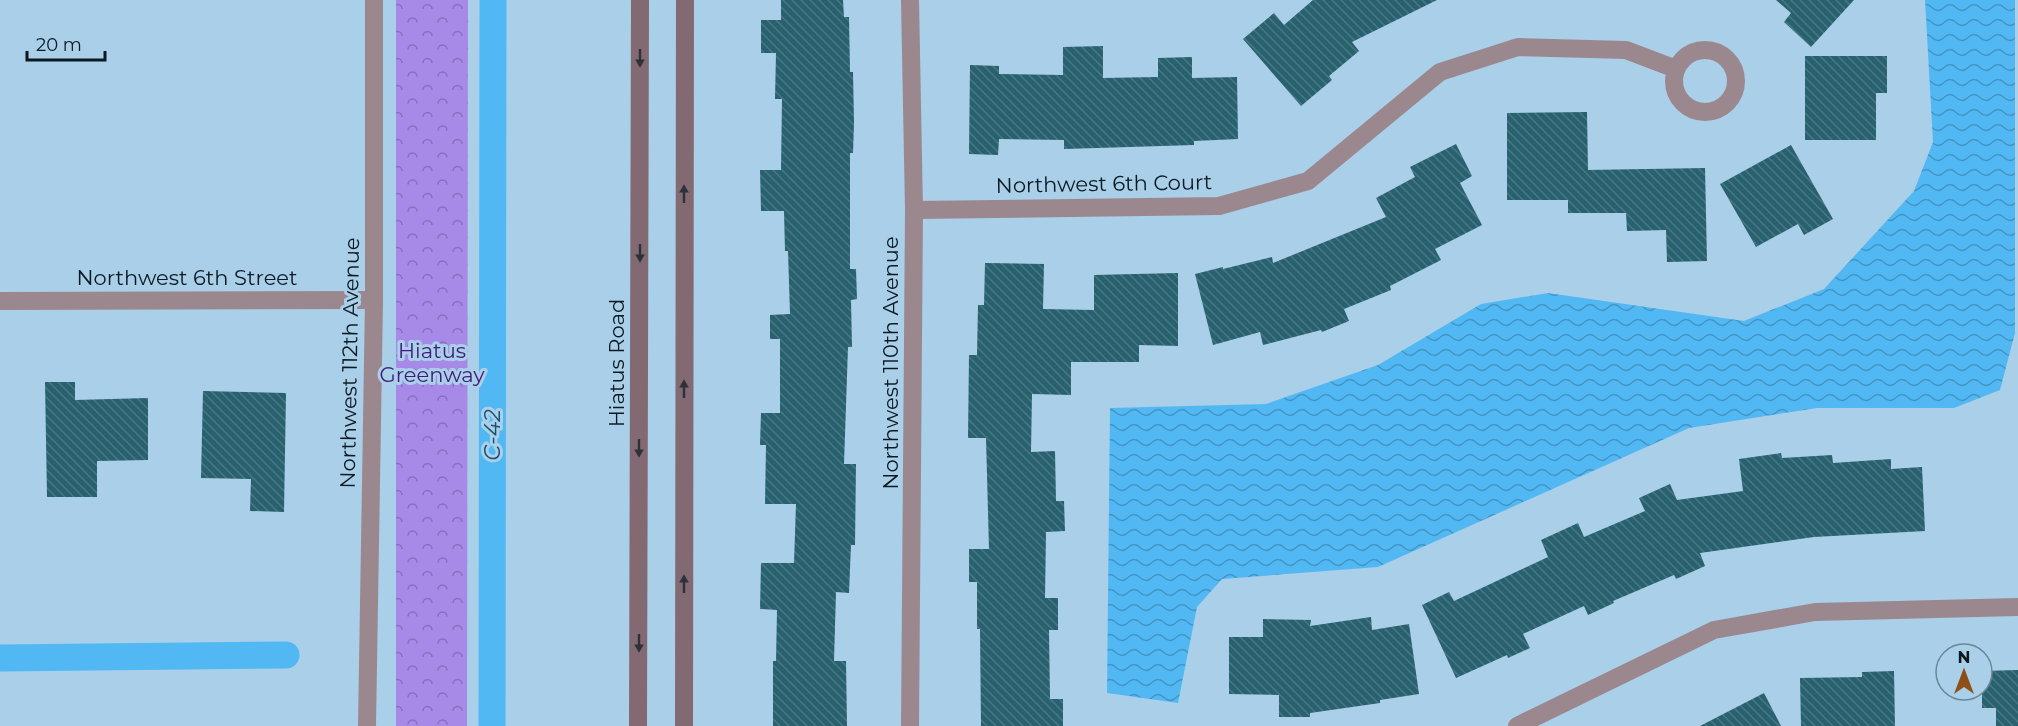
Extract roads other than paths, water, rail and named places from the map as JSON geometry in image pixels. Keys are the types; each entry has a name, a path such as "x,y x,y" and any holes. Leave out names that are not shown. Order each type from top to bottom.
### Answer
{"main road":[{"name":"Hiatus Road","path":"638,726 640,0"},
{"path":"684,726 685,0"}],"street":[{"name":"Northwest 112th Avenue","path":"368,726 374,300 374,0"},
{"name":"Northwest 110th Avenue","path":"910,0 914,210 910,726"},
{"name":"Northwest 6th Court","path":"914,210 1219,206 1308,181 1440,72 1518,47 1626,50 1676,69"},
{"name":"Northwest 6th Street","path":"0,301 374,300"},
{"path":"1517,726 1714,630 1815,612 2018,607"}],"water":[{"path":"1925,0 2015,0 2015,333 2000,390 1954,408 1817,408 1689,428 1378,567 1222,579 1197,607 1178,703 1107,693 1110,408 1266,404 1378,365 1481,304 1548,293 1744,321 1824,289 1914,191 1933,142"}],"waterway":[{"name":"C-42","path":"492,726 493,0"},
{"path":"0,658 286,655"}],"park label":[{"name":"Hiatus Greenway","path":"432,363"}]}
